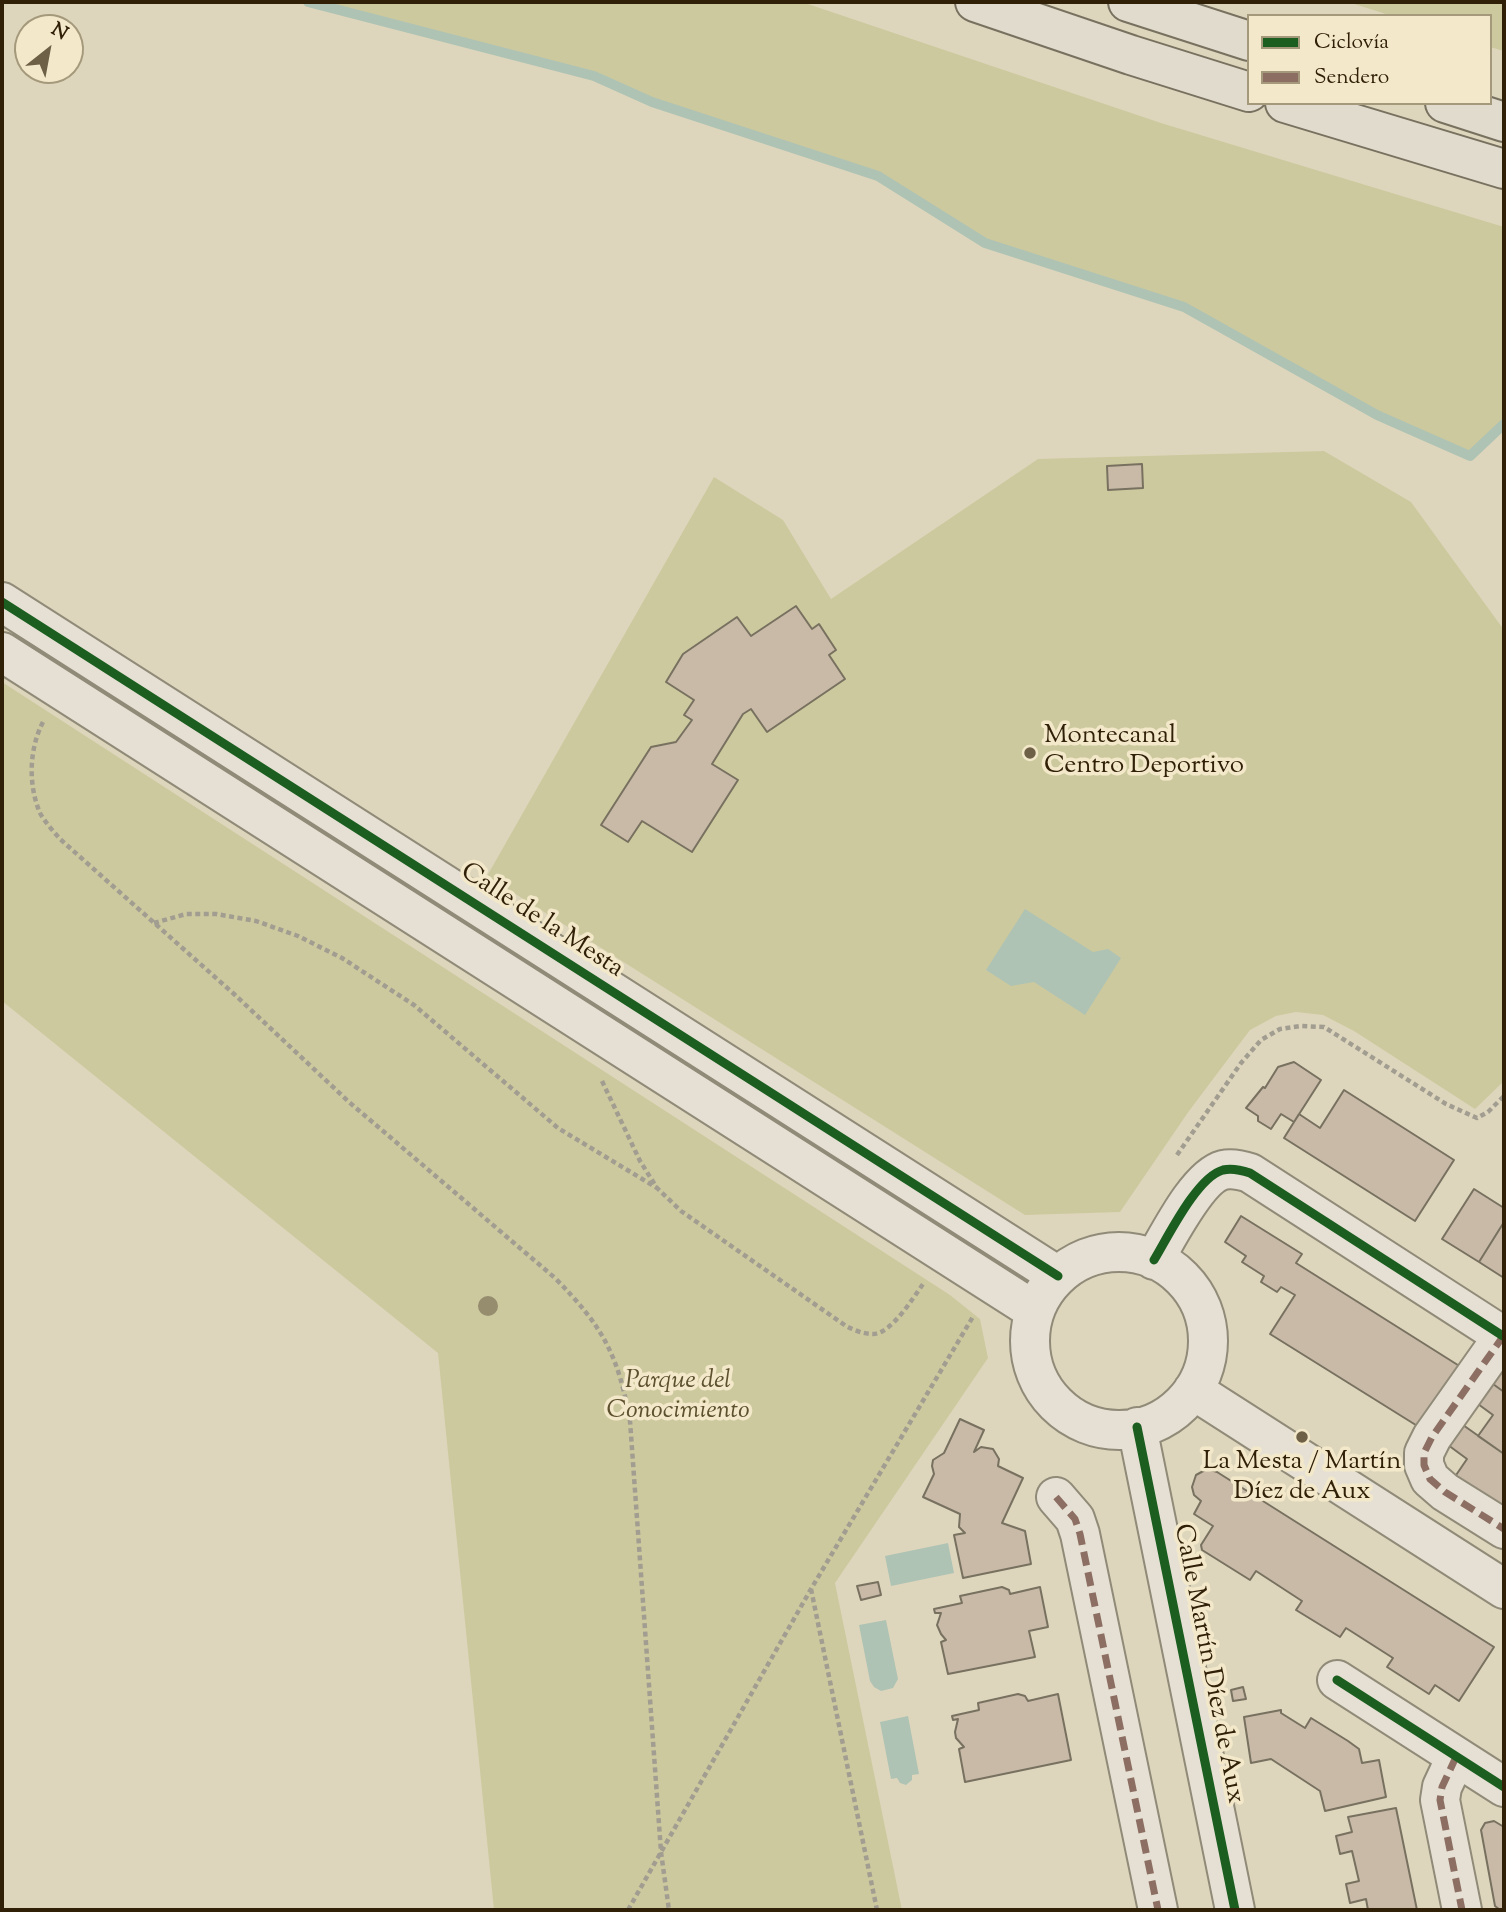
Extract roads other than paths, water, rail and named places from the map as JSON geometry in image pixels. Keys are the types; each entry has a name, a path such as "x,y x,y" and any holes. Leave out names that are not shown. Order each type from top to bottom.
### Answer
{"main road":[{"path":"975,2 1247,91"},
{"path":"1128,2 1247,40"},
{"path":"1292,105 1504,169"},
{"path":"1451,105 1504,122"}],"street":[{"name":"Calle de la Mesta","path":"2,602 1058,1276"},
{"path":"2,652 1035,1311"},
{"path":"1154,1259 1201,1185 1222,1170 1237,1169 1250,1173 1504,1335 1432,1437 1424,1453 1424,1465 1430,1479 1445,1492 1504,1529"},
{"path":"1116,1248 1129,1254 1154,1259 1184,1281 1193,1292 1204,1315 1207,1329 1206,1353 1200,1376 1193,1390 1170,1415 1157,1422 1137,1427 1106,1429 1088,1426 1056,1405 1035,1372 1030,1349 1030,1329 1035,1311 1058,1276 1090,1258 1116,1248"},
{"path":"1193,1390 1504,1589"},
{"name":"Calle Martín Díez de Aux","path":"1137,1427 1235,1910"},
{"path":"1056,1497 1075,1519 1080,1534 1158,1910"},
{"path":"1337,1680 1504,1787"},
{"path":"1457,1757 1442,1787 1440,1800 1462,1910"}],"waterway":[{"path":"308,2 594,76 652,102 878,176 985,243 1184,307 1377,415 1470,456 1504,424"}],"place":[{"name":"Montecanal Centro Deportivo","path":"1030,753"},
{"name":"La Mesta / Martín Díez de Aux","path":"1302,1437"}],"park label":[{"name":"Parque del Conocimiento","path":"678,1398"}]}
